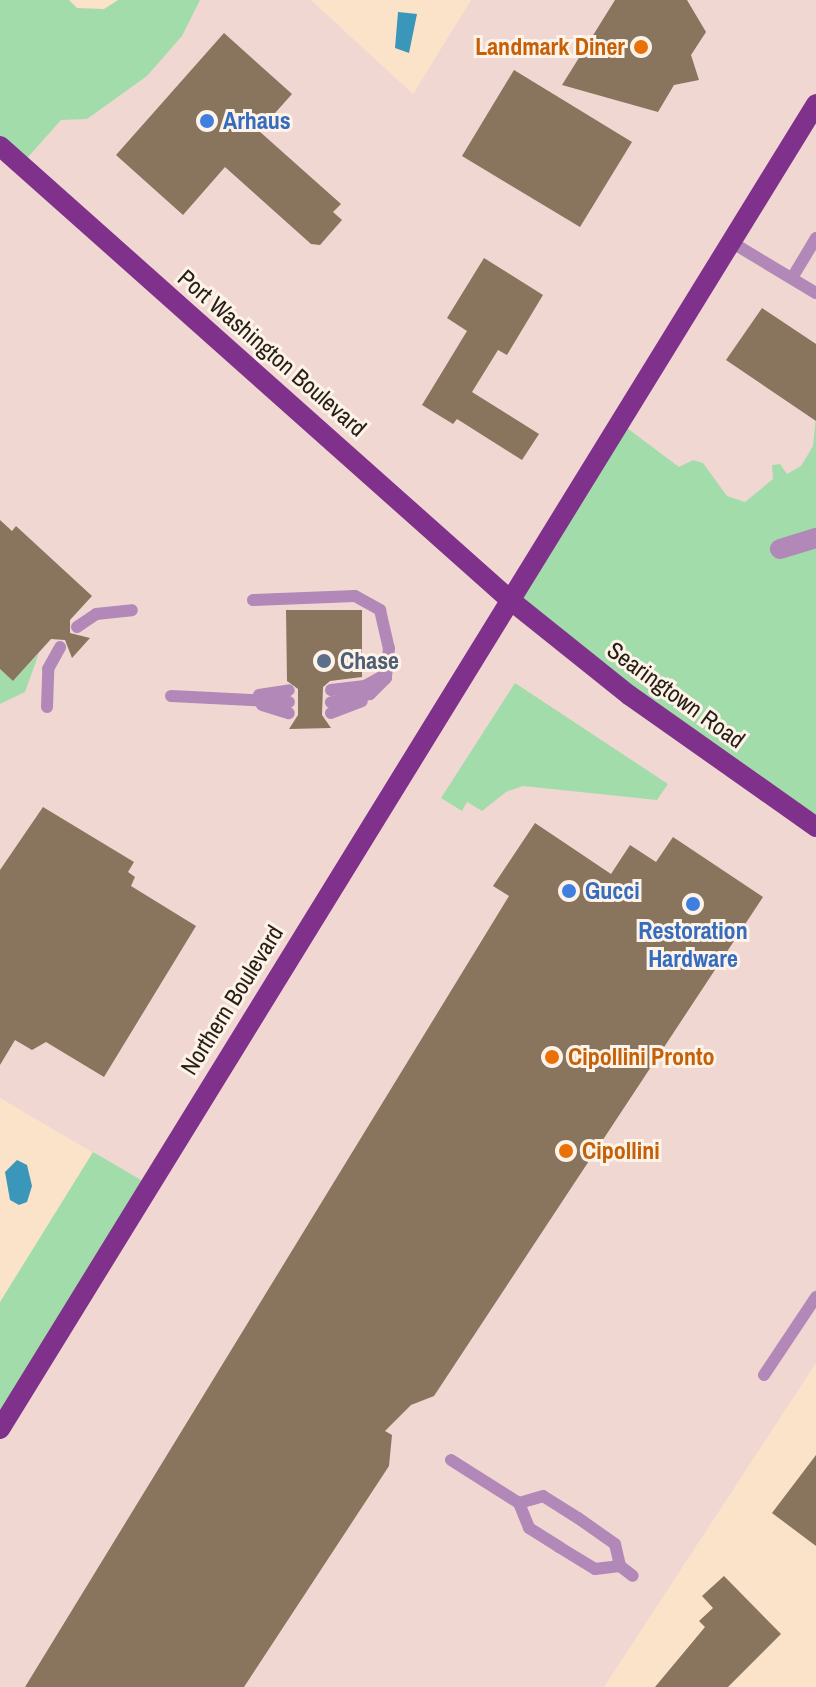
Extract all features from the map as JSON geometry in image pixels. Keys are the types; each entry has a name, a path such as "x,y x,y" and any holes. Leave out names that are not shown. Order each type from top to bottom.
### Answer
{"main road":[{"name":"Northern Boulevard","path":"0,1429 816,104"},
{"name":"Port Washington Boulevard","path":"0,146 509,599"},
{"name":"Searingtown Road","path":"509,599 629,695 816,827"}],"street":[{"path":"780,549 816,538"}],"lane":[{"path":"792,278 816,238"},
{"path":"731,242 816,293"},
{"path":"253,600 367,599 383,617 389,671 370,694 331,702 389,671"},
{"path":"77,627 96,614 132,610"},
{"path":"47,707 48,664 60,647"},
{"path":"171,696 289,701"},
{"path":"764,1375 816,1297"},
{"path":"451,1460 519,1503 529,1528 559,1547 595,1569 620,1566"},
{"path":"519,1503 543,1496 555,1503 615,1544 620,1566 633,1576"}],"shaded area":[{"path":"170,0 311,0 413,94 471,0 816,0 816,442 762,531 816,827 816,1363 604,1687 0,1687 0,1429 148,1185 0,1098 0,146 21,164"}],"green space":[{"path":"0,0 69,0 77,8 104,9 118,0 200,0 182,36 147,76 87,119 61,120 21,165 0,146"},
{"path":"816,416 816,827 509,599 619,422 679,467 693,460 703,463 727,496 745,502 773,479 772,465 780,464 787,474 801,466 813,446"},
{"path":"39,653 25,692 0,704 0,669 13,681"},
{"path":"515,683 668,784 657,800 523,786 506,792 482,811 467,802 462,811 441,798"},
{"path":"93,1152 148,1184 0,1428 0,1302"}],"water":[{"path":"398,12 417,14 409,53 395,48"},
{"path":"17,1160 27,1165 32,1186 27,1202 19,1205 10,1200 5,1172"}],"building":[{"name":"Landmark Diner","path":"615,0 687,0 706,32 691,55 699,80 674,85 658,112 562,85"},
{"name":"Arhaus","path":"224,33 292,94 259,131 341,204 333,212 342,220 320,245 311,244 225,167 183,215 116,155"},
{"path":"514,70 632,142 580,227 462,156"},
{"path":"484,258 543,295 507,355 498,350 472,392 539,434 522,460 457,419 453,424 422,405 467,331 447,318"},
{"path":"762,308 816,344 816,421 726,360"},
{"path":"0,520 12,531 16,526 92,596 70,620 70,633 90,638 72,658 65,640 51,639 13,681 0,669"},
{"name":"Chase","path":"286,610 362,610 362,677 330,681 323,687 322,715 331,728 289,729 298,715 298,689 287,681"},
{"path":"43,807 134,862 128,872 135,877 131,886 196,926 104,1077 46,1042 32,1050 15,1040 0,1065 0,870"},
{"path":"535,823 611,874 630,845 656,862 673,837 763,897 434,1396 411,1405 385,1431 392,1435 389,1466 244,1687 25,1687 509,896 493,886"},
{"path":"816,1455 816,1546 772,1513"},
{"path":"724,1576 781,1634 728,1687 655,1687 705,1627 699,1621 713,1608 702,1596"}],"place":[{"name":"Landmark Diner","path":"641,47"},
{"name":"Arhaus","path":"207,121"},
{"name":"Chase","path":"324,661"},
{"name":"Gucci","path":"569,891"},
{"name":"Restoration Hardware","path":"693,904"},
{"name":"Cipollini Pronto","path":"552,1057"},
{"name":"Cipollini","path":"566,1151"}]}
